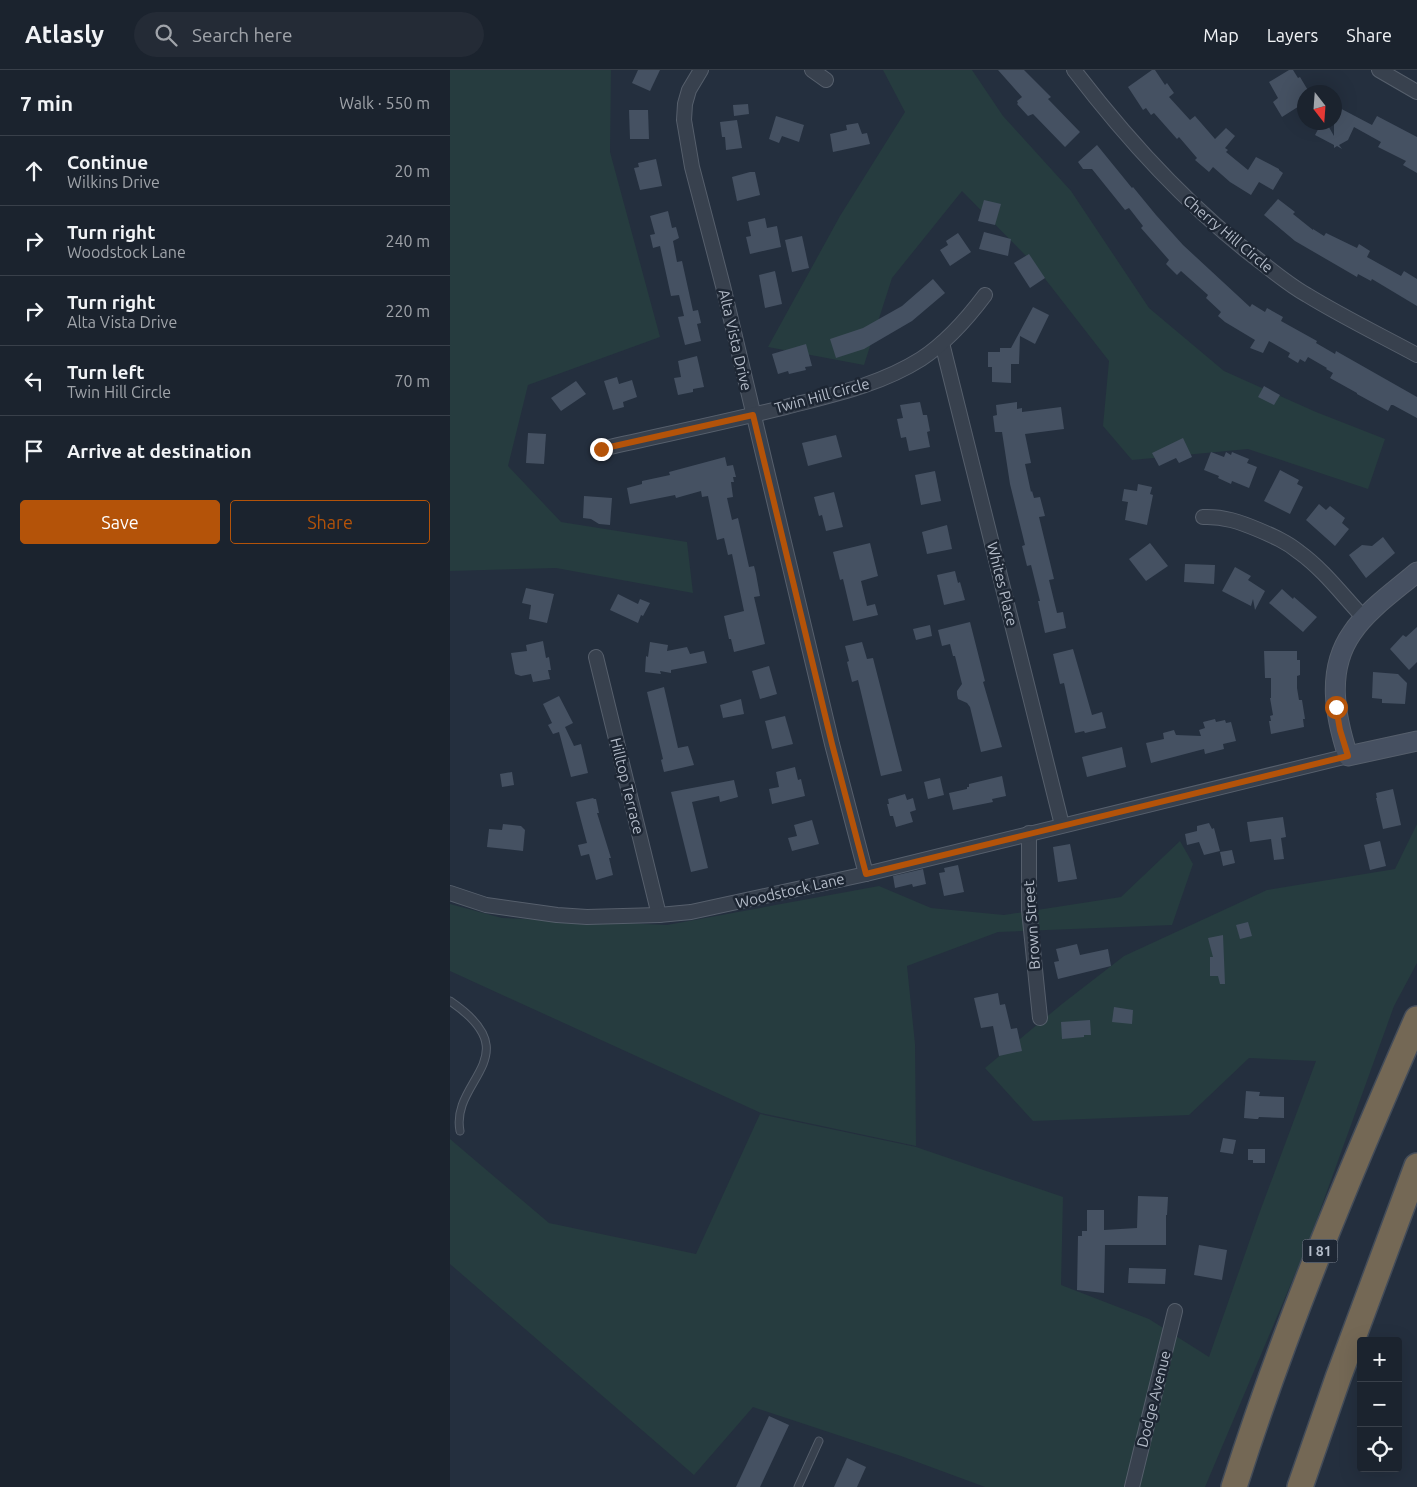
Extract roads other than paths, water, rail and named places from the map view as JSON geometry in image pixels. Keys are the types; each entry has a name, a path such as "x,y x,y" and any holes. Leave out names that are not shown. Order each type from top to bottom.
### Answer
{"highway":[{"name":"I 81","path":"1234,1487 1276,1367 1330,1223 1417,1019"},
{"path":"1300,1487 1338,1378 1417,1166"}],"street":[{"name":"Alta Vista Drive","path":"701,70 689,90 685,104 684,120 692,167 723,286 830,734 866,874"},
{"path":"812,70 826,80"},
{"name":"Cherry Hill Circle","path":"1074,70 1151,163 1179,193 1232,241 1306,295 1417,355"},
{"path":"1379,70 1417,92"},
{"name":"Twin Hill Circle","path":"601,449 753,415 875,382 907,367 942,343 972,312 985,295"},
{"name":"Whites Place","path":"942,343 1062,825"},
{"path":"1203,517 1220,517 1245,524 1283,541 1299,551 1316,566 1364,618"},
{"path":"1348,756 1340,730 1336,707 1335,683 1337,665 1343,648 1352,632 1364,618 1417,572"},
{"name":"Hilltop Terrace","path":"596,657 659,915"},
{"name":"Woodstock Lane","path":"450,893 486,905 557,915 587,917 692,912 866,874 1062,825 1417,741"},
{"name":"Brown Street","path":"1029,833 1029,910 1040,1018"},
{"name":"Dodge Avenue","path":"1132,1487 1176,1311"}],"lane":[{"path":"450,1001 462,1009 472,1020 482,1042 482,1053 479,1063 455,1102 454,1115 460,1131"},
{"path":"798,1487 820,1441"}]}
